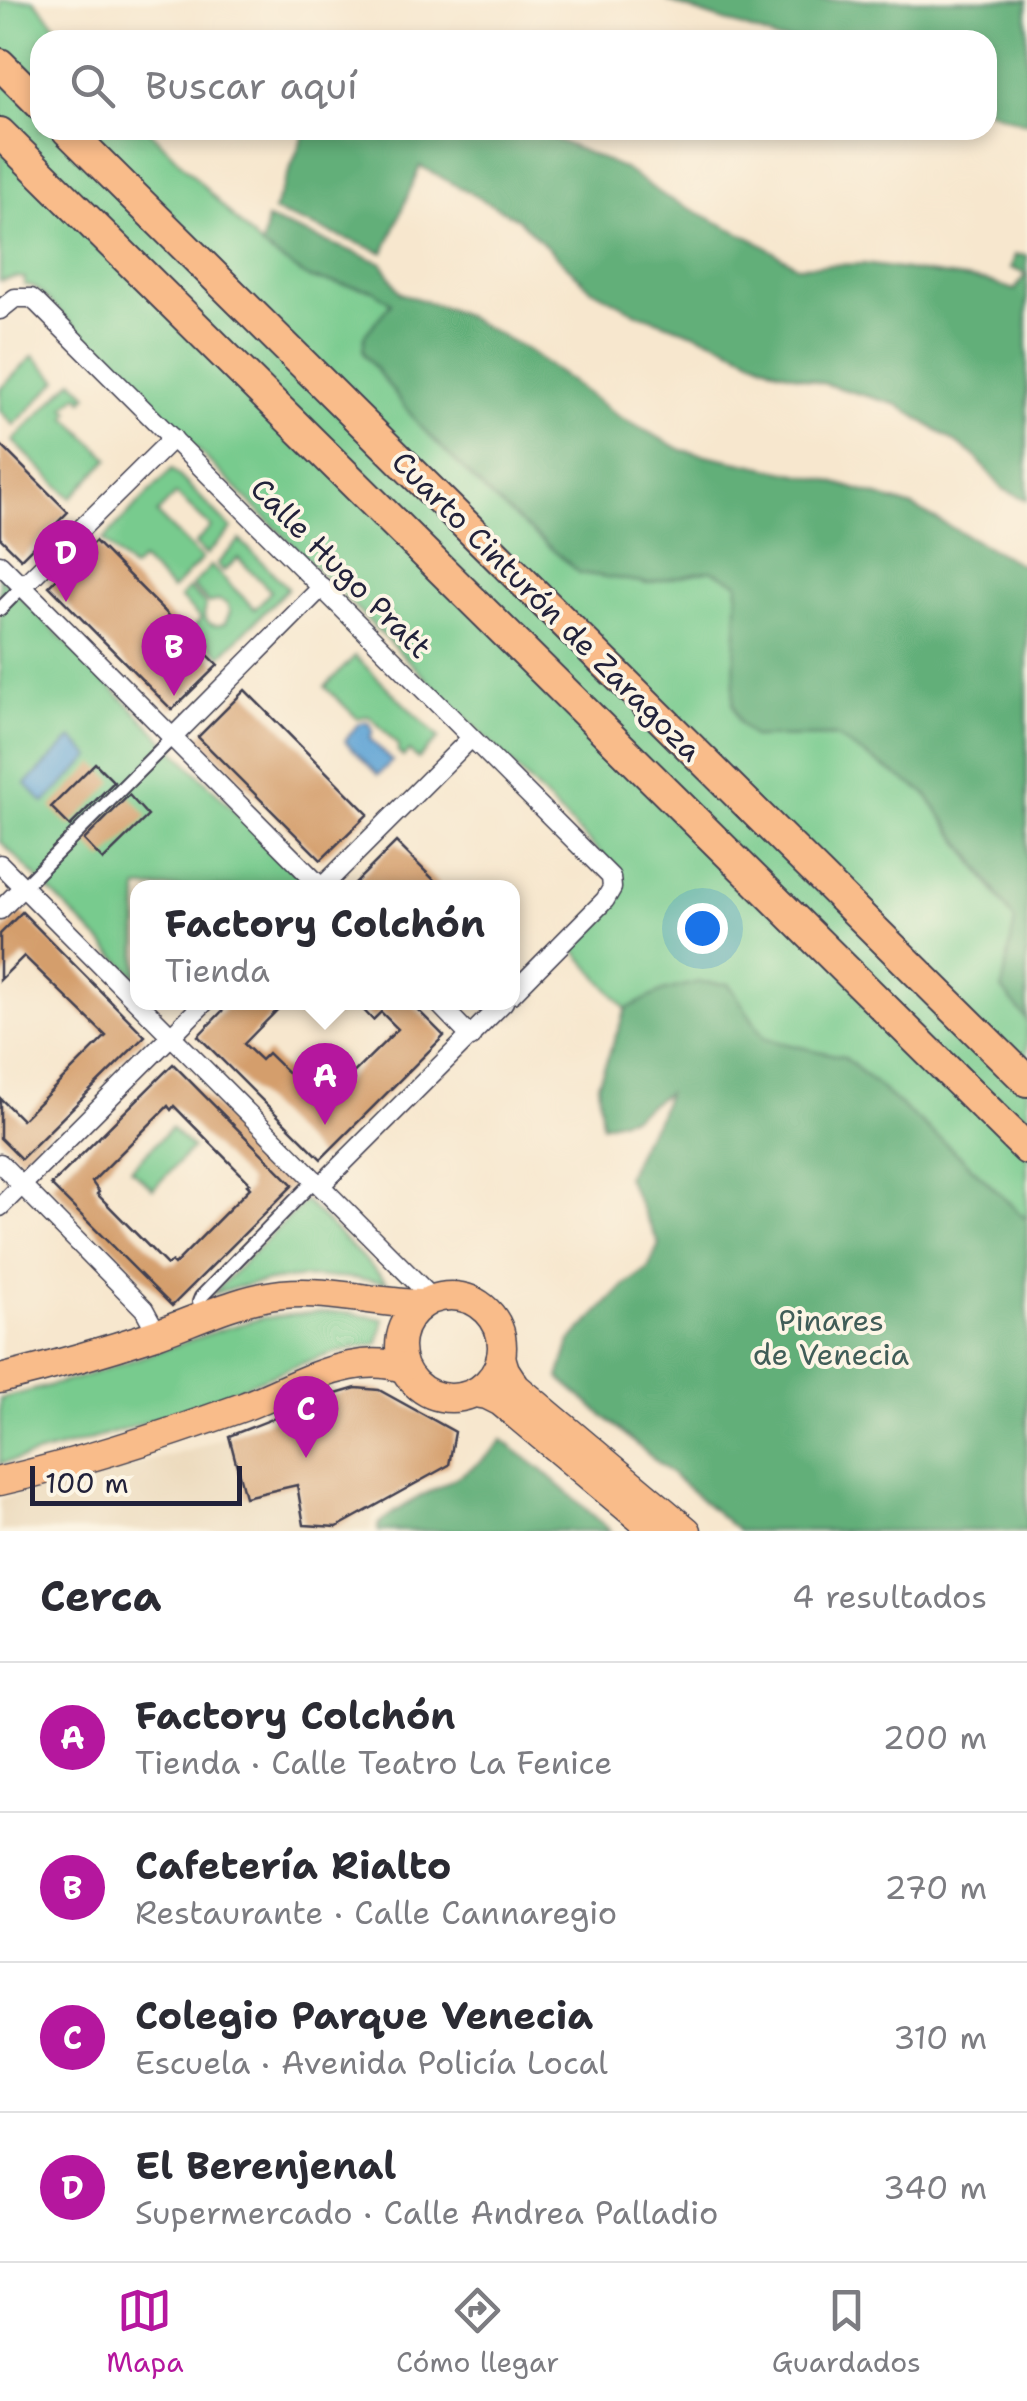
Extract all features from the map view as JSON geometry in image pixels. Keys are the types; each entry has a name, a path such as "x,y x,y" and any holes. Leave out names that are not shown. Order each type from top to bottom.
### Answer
{"highway":[{"path":"4,68 30,94"},
{"name":"Cuarto Cinturón de Zaragoza","path":"0,133 1027,1150"},
{"name":"Cuarto Cinturón de Zaragoza","path":"77,140 1027,1081"}],"main road":[{"path":"0,1379 156,1334 246,1300 340,1294 426,1301 452,1295 465,1297 486,1310 500,1331 501,1357 496,1370 475,1393"},
{"path":"426,1301 404,1324 400,1338 403,1368 421,1389 447,1398 475,1393 501,1402 654,1531"},
{"path":"501,1357 516,1387 687,1531"},
{"path":"0,1481 169,1434 338,1369 380,1362 403,1368"}],"street":[{"name":"Calle Hugo Pratt","path":"0,310 22,296 38,302 611,877 612,888 605,900 520,986"},
{"path":"0,608 173,438"},
{"path":"0,564 315,880"},
{"path":"0,910 322,588"},
{"path":"329,880 471,738"},
{"path":"0,864 130,996"},
{"path":"144,1010 318,1183 426,1301"},
{"path":"0,1207 197,1010"},
{"path":"444,1010 470,1037"},
{"path":"204,1316 201,1296 496,1010"},
{"path":"0,1163 144,1309 156,1334"}],"shaded area":[{"path":"356,1388 379,1390 455,1432 449,1465 383,1504 369,1531 0,1531 0,1499 188,1451"}],"green space":[{"path":"0,0 34,0 60,30 30,30 30,140 159,140 262,247 309,278 373,290 391,303 365,335 363,353 419,425 492,498 580,573 647,583 711,570 739,583 733,704 753,737 835,736 925,793 1015,921 1002,989 1027,1020 1027,1220 961,1157 844,1057 765,1039 729,984 663,991 626,1009 573,948 616,903 620,881 616,869 38,290 24,285 25,278 0,281"},
{"path":"666,0 1027,0 1027,124 997,114 997,30 752,30"},
{"path":"302,140 557,140 623,168 666,197 756,241 797,266 864,264 986,281 1015,290 1026,274 1011,268 1015,255 1027,255 1027,500 1003,489 973,454 898,405 777,370 714,340 639,314 590,288 518,219 420,166 384,253 273,211"},
{"path":"267,219 382,263 400,293 457,312 524,348 618,416 682,450 826,480 913,507 1027,568 1027,1020 1002,989 1015,921 925,793 835,736 753,737 739,722 733,704 738,583 711,570 648,583 580,573 492,498 419,425 363,352 365,335 391,303 373,290 309,278 262,247"},
{"path":"33,356 58,380 14,425 0,411 0,389"},
{"path":"73,380 88,395 83,400 78,395 65,407 70,412 66,417 109,459 71,498 13,441"},
{"path":"172,469 232,529 206,555 195,544 211,527 176,494 157,514 202,559 172,590 142,560 132,569 103,540"},
{"path":"240,540 288,588 221,656 193,628 201,619 180,598 189,588 206,605 204,616 208,622 225,623 230,612 227,604 219,600 209,603 192,586 211,566 255,609 271,591 238,558 224,571 217,564"},
{"path":"0,576 304,880 130,880 130,971 0,841"},
{"path":"355,656 439,738 418,759 409,751 403,757 398,745 376,722 368,716 357,718 325,687"},
{"name":"Pinares de Venecia","path":"699,982 729,984 765,1039 844,1057 961,1157 1027,1220 1027,1531 738,1531 559,1378 570,1342 625,1285 648,1269 659,1244 626,1177 667,1093 633,1116 602,1125 598,1084 626,1009 663,991"},
{"path":"171,1128 192,1148 153,1189 131,1169"},
{"path":"305,1201 388,1283 299,1278 212,1294"},
{"path":"320,1312 384,1319 378,1344 310,1361 127,1429 0,1464 0,1399 82,1377 262,1318"},
{"path":"502,1440 611,1531 378,1531 378,1525 393,1513 475,1466"}],"water":[{"path":"364,722 373,730 370,739 392,761 378,775 345,741"},
{"path":"72,738 91,757 44,803 26,784"}],"building":[{"path":"0,444 68,512 21,559 0,538"},
{"path":"95,541 218,665 172,710 49,586"},
{"path":"245,690 368,814 321,860 198,737"},
{"path":"95,763 114,782 70,826 51,807"},
{"path":"129,795 148,816 103,860 84,840"},
{"path":"396,842 434,880 358,880"},
{"path":"22,912 145,1036 21,1159 0,1138 0,1098 22,1120 106,1036 24,956 0,980 0,934"},
{"path":"223,1010 277,1010 244,1044 261,1060 268,1053 321,1105 398,1029 381,1012 373,1020 364,1010 418,1010 444,1036 321,1159 198,1036"},
{"path":"173,1064 293,1185 172,1306 51,1185","holes":["168,1106 171,1110 174,1106 250,1183 250,1188 174,1265 167,1265 97,1194 92,1182"]},
{"path":"356,1388 379,1390 455,1432 449,1465 337,1527 304,1525 297,1485 245,1497 229,1436"}],"place":[{"name":"El Berenjenal","path":"66,602"},
{"name":"Cafetería Rialto","path":"174,696"},
{"name":"Factory Colchón","path":"325,1125"},
{"name":"Colegio Parque Venecia","path":"306,1458"}]}
